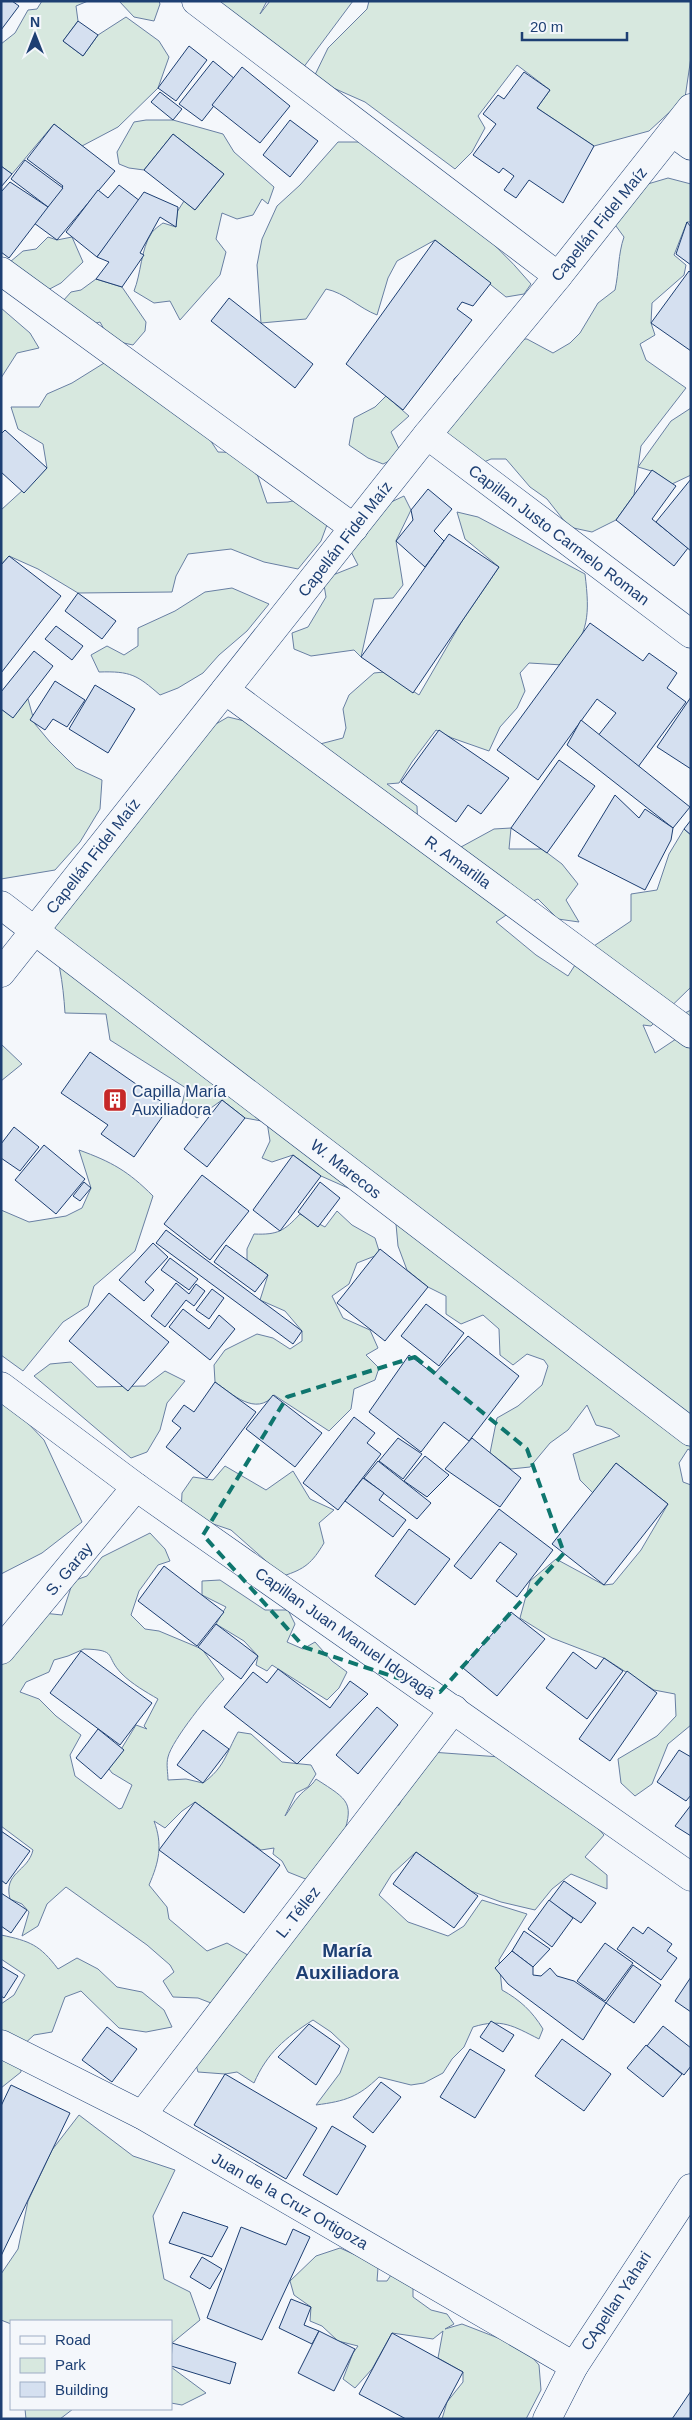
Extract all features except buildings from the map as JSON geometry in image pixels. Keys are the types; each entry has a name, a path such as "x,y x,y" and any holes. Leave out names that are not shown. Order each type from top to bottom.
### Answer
{"street":[{"path":"196,1 558,276"},
{"name":"Capellán Fidel Maíz","path":"1,973 427,434 558,276 682,139 691,108"},
{"path":"1,271 354,528"},
{"name":"Capillan Justo Carmelo Roman","path":"427,434 691,634"},
{"name":"R. Amarilla","path":"225,690 691,1034"},
{"name":"W. Marecos","path":"1,905 691,1432"},
{"name":"Capillan Juan Manuel Idoyaga","path":"1,1386 136,1488 454,1709 691,1877"},
{"name":"S. Garay","path":"1,1650 136,1488"},
{"name":"L. Téllez","path":"142,2115 454,1709"},
{"name":"Juan de la Cruz Ortigoza","path":"1,2044 142,2115 574,2366"},
{"name":"CApellan Yahari","path":"547,2419 574,2366 691,2188"}],"highlighted area":[{"path":"415,1357 527,1449 564,1553 440,1692 304,1647 203,1535 287,1397"}],"green space":[{"path":"42,1 88,1 76,6 78,21 63,41 83,56 98,35 126,17 159,41 169,57 158,88 118,127 82,146 54,124 12,174 1,166 1,44 15,33 28,10 37,9"},
{"path":"119,1 159,1 160,4 154,21 134,17"},
{"path":"192,1 267,1 260,14 270,1 353,1 303,68"},
{"path":"369,1 691,1 691,57 685,98 649,131 594,146 537,108 550,90 517,65 478,116 485,128 472,152 455,169 365,102 313,79 328,48 367,9"},
{"path":"173,120 223,134 234,152 274,187 268,204 262,199 253,215 237,219 222,213 216,239 226,252 220,275 180,320 170,301 154,303 134,291 145,247 152,233 163,223 176,227 177,212 184,201 195,210 224,174 173,134 144,170 129,168 119,164 117,152 134,122"},
{"path":"338,142 374,142 476,227 514,264 531,284 524,294 506,297 435,240 397,261 388,278 377,315 326,289 306,319 261,323 257,265 262,239 277,206 300,185"},
{"path":"668,178 691,184 691,222 687,222 674,255 686,265 684,275 652,303 651,323 655,335 640,344 646,360 686,388 641,446 634,495 616,520 592,532 569,527 547,499 530,487 506,459 491,459 465,470 424,434 450,393 454,379 467,366 510,339 527,339 553,353 570,343 580,333 598,303 615,290 624,237 613,222 641,186"},
{"path":"48,237 57,240 72,237 83,262 61,283 44,292 10,262 23,251 36,249"},
{"path":"96,279 122,287 146,322 145,331 133,345 110,340 100,322 79,328 63,301 71,292 81,290"},
{"path":"1,308 30,333 39,348 17,353 1,378"},
{"path":"117,355 203,429 218,452 250,453 267,503 288,502 310,497 328,522 321,541 298,569 264,562 231,549 188,554 176,576 172,592 78,593 38,569 9,556 1,565 1,510 47,468 43,444 18,429 11,407 39,407 47,394 72,383"},
{"path":"386,396 409,416 391,432 402,455 383,464 368,458 349,445 354,418 375,407"},
{"path":"691,408 691,475 672,484 655,472 638,467 671,421"},
{"path":"404,496 411,510 396,541 403,585 393,598 374,599 361,657 354,650 311,656 294,649 292,633 308,627 326,597 323,579 358,565 348,546 389,503"},
{"path":"457,512 478,517 585,574 586,623 578,643 563,665 529,663 520,673 525,691 517,708 500,727 489,751 452,738 436,730 399,783 387,784 417,806 418,833 461,847 494,829 511,828 509,849 542,849 562,864 578,884 566,900 579,922 558,919 538,899 518,907 496,922 536,955 568,976 582,954 631,921 631,894 657,890 669,854 684,829 691,835 691,987 651,1026 643,1025 655,1053 685,1033 681,1027 685,1013 691,1010 691,1451 688,1449 679,1463 683,1482 691,1485 691,1725 668,1744 652,1784 635,1796 621,1783 618,1759 657,1736 676,1716 675,1694 654,1690 604,1658 552,1638 520,1618 530,1581 556,1559 604,1585 613,1584 641,1550 668,1504 616,1463 593,1493 580,1480 573,1454 620,1436 611,1429 596,1425 587,1405 568,1430 550,1443 530,1467 511,1469 490,1453 497,1418 518,1406 542,1385 548,1366 544,1360 527,1354 513,1365 500,1355 499,1329 483,1315 461,1324 446,1314 446,1296 428,1287 407,1270 398,1246 396,1224 362,1180 348,1188 321,1176 293,1155 272,1162 262,1158 270,1141 267,1122 245,1118 222,1100 197,1118 181,1108 186,1088 110,1040 106,1014 65,1013 60,969 47,927 204,731 228,717 278,729 320,744 343,738 346,728 343,709 349,695 374,673 384,672 419,695 462,621 499,567 465,539"},
{"path":"232,588 269,604 247,631 219,655 203,673 178,688 160,695 133,676 119,672 99,672 91,655 107,646 124,655 138,646 138,628 175,611 205,592"},
{"path":"1,697 28,699 35,724 50,742 76,768 102,780 100,809 80,842 55,870 1,879"},
{"path":"1,1044 22,1064 1,1081"},
{"path":"79,1150 119,1168 136,1180 153,1196 135,1251 94,1286 88,1306 63,1322 23,1371 1,1355 1,1210 29,1222 66,1216 82,1208 91,1188"},
{"path":"337,1211 352,1225 375,1238 380,1254 357,1263 349,1284 332,1296 343,1318 370,1330 378,1348 366,1355 379,1368 375,1380 354,1389 351,1409 329,1431 274,1395 260,1404 252,1404 236,1397 215,1382 214,1365 225,1350 257,1334 273,1338 290,1349 302,1341 302,1331 285,1311 260,1300 268,1275 247,1260 247,1249 254,1234 269,1234 280,1231 300,1214 325,1227"},
{"path":"71,1362 97,1387 145,1386 165,1371 185,1381 167,1403 160,1430 147,1452 131,1458 34,1376 50,1364"},
{"path":"1,1395 44,1440 82,1522 42,1553 1,1574"},
{"path":"225,1466 266,1490 293,1471 310,1499 334,1510 319,1523 324,1543 316,1556 297,1571 283,1576 231,1530 181,1513 182,1493 193,1477 213,1480"},
{"path":"150,1533 165,1549 170,1561 158,1565 139,1591 131,1615 145,1629 159,1631 202,1649 224,1679 193,1716 171,1749 167,1760 168,1780 186,1779 203,1783 216,1772 238,1732 251,1734 282,1762 311,1765 316,1774 308,1787 296,1793 285,1816 297,1798 312,1784 316,1779 343,1798 348,1810 348,1818 341,1842 370,1817 399,1805 411,1781 431,1752 514,1758 586,1815 604,1835 585,1857 607,1875 607,1889 571,1874 552,1889 535,1910 501,1902 471,1891 416,1852 392,1874 379,1895 408,1922 448,1936 464,1926 482,1900 527,1914 499,1960 502,1990 530,2011 543,2029 539,2039 522,2030 500,2023 483,2024 473,2027 464,2047 452,2059 443,2073 424,2083 411,2085 379,2077 358,2094 344,2100 316,2105 340,2073 349,2049 331,2032 313,2020 278,2047 259,2072 254,2083 237,2072 225,2074 198,2072 194,2057 211,2003 198,1998 173,1997 163,1981 174,1972 170,1965 147,1945 66,1887 47,1904 38,1926 22,1936 29,1912 22,1904 10,1899 9,1890 13,1877 26,1863 33,1850 1,1826 1,1645 43,1613 62,1615 73,1581 87,1576 102,1557","holes":["84,1649 107,1653 126,1678 158,1699 144,1726 147,1729 136,1725 109,1769 112,1773 132,1785 122,1808 119,1809 75,1776 70,1755 81,1735 56,1716 39,1699 20,1692 26,1682 49,1672 54,1660","195,1802 261,1850 274,1848 273,1854 282,1861 288,1872 308,1880 258,1961 227,1943 207,1951 169,1919 167,1907 149,1885 159,1853 157,1830 154,1821 165,1828 182,1811"]},
{"path":"220,1580 265,1610 288,1610 295,1624 287,1642 303,1649 315,1642 332,1661 347,1672 339,1688 327,1700 272,1665 267,1671 256,1665 258,1656 244,1641 216,1624 226,1607 202,1595 202,1581"},
{"path":"1,1935 20,1939 34,1945 46,1954 58,1969 77,1958 98,1969 117,1987 142,1992 164,2010 172,2027 146,2032 119,2028 81,1991 65,1997 52,2032 34,2035 21,2047 1,2040 1,2004 14,1995 25,1975 1,1959"},
{"path":"1,2044 19,2053 21,2072 1,2088"},
{"path":"79,2115 133,2156 175,2170 153,2216 164,2279 190,2292 200,2320 172,2343 172,2320 10,2320 10,2324 1,2320 1,2274 18,2249 28,2201 52,2150"},
{"path":"340,2248 360,2257 367,2254 378,2268 377,2281 387,2281 395,2269 413,2272 413,2297 431,2310 447,2314 454,2324 445,2329 462,2324 524,2348 539,2365 541,2390 526,2419 442,2419 447,2402 463,2382 463,2372 438,2358 443,2331 433,2339 392,2333 372,2369 355,2388 343,2379 353,2353 358,2346 338,2341 322,2326 310,2321 311,2307 294,2295 290,2281 316,2256"},
{"path":"172,2368 206,2393 182,2405 172,2403"},
{"path":"25,2410 72,2410 60,2419 26,2419"}],"place":[{"name":"Capilla María Auxiliadora","path":"115,1100"}],"district":[{"name":"María Auxiliadora","path":"347,1961"}]}
